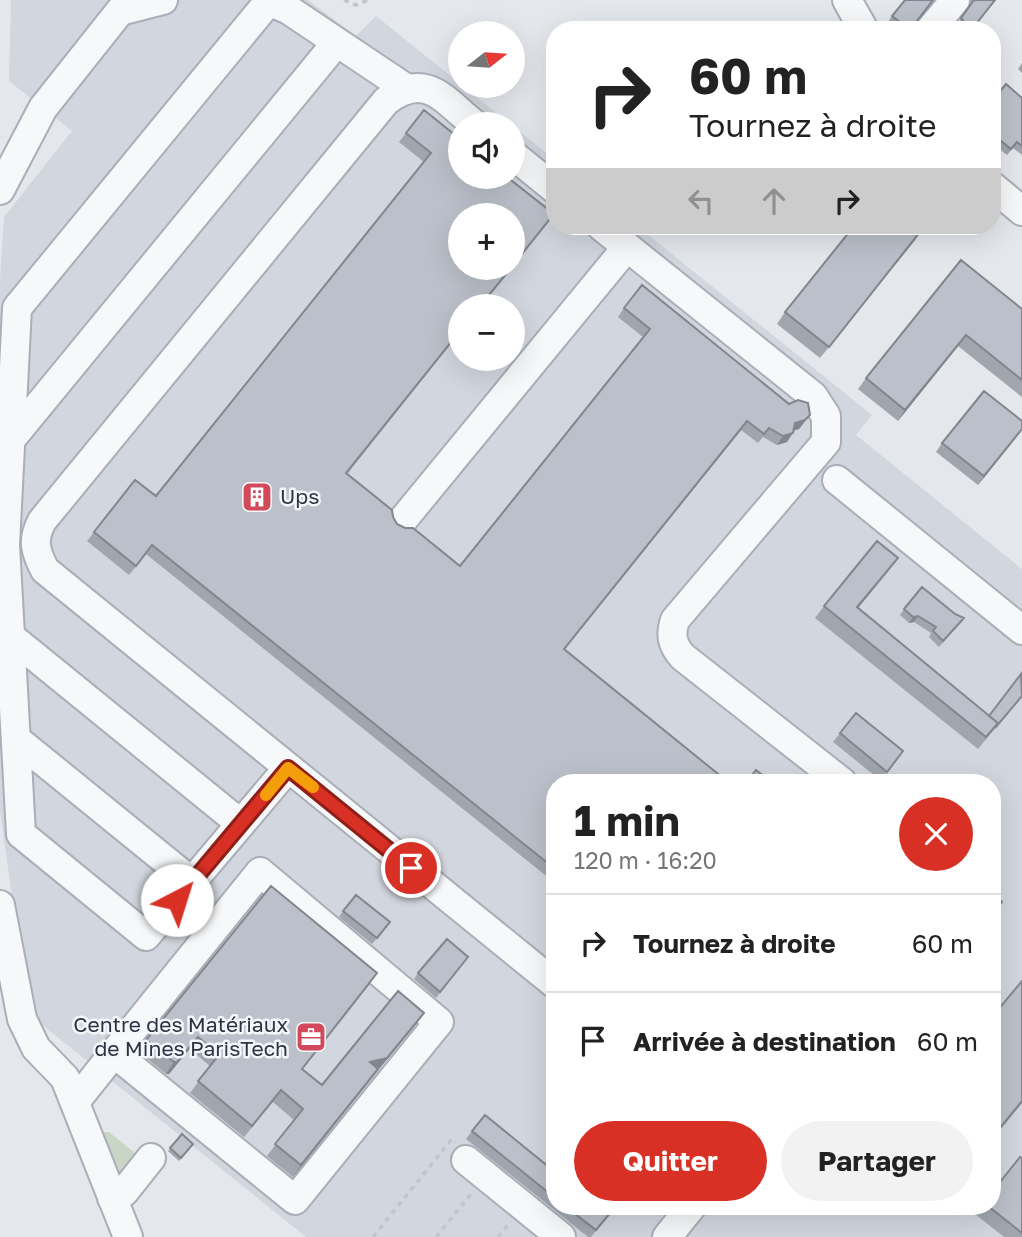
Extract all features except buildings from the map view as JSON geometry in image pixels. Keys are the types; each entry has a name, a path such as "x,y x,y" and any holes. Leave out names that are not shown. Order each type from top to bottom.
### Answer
{"street":[{"path":"0,190 43,108 120,11 163,0"},
{"path":"846,0 859,21"},
{"path":"938,21 955,0"},
{"path":"288,768 146,936 22,834 5,545 17,308 268,1 289,10 407,89"},
{"path":"11,439 337,42"},
{"path":"459,112 431,90 420,86 407,89 386,101 42,521 34,544 45,570 546,977"},
{"path":"525,165 546,182"},
{"path":"1001,194 1022,211"},
{"path":"612,235 813,396 826,416 826,442 675,620 672,639 676,650 683,657 832,774"},
{"path":"401,521 627,247"},
{"path":"837,480 1022,630"},
{"path":"5,545 34,544"},
{"path":"10,637 241,824"},
{"path":"16,739 192,882"},
{"path":"75,1102 114,1053 260,872 439,1022 295,1200 114,1053"},
{"path":"0,905 22,1019 36,1048 65,1078 128,1237"},
{"path":"112,1198 124,1192 151,1158"},
{"path":"476,1168 561,1237"},
{"path":"667,1237 685,1215"}],"path":[{"path":"344,0 356,5 368,0"},
{"path":"436,1237 476,1168"}],"shaded area":[{"name":"Ups","path":"11,0 308,0 356,36 376,16 448,74 448,98 478,98 495,112 448,112 448,189 525,189 525,136 546,153 546,235 648,235 872,415 856,435 1022,569 1022,1237 306,1237 35,1019 16,924 0,811 0,281 4,217 72,131 9,81"}],"green space":[{"path":"104,1132 109,1132 136,1154 137,1157 121,1177 102,1136"}],"slow traffic":[{"path":"266,795 288,768 313,787"}],"place":[{"name":"Ups","path":"257,497"},
{"name":"Centre des Matériaux de Mines ParisTech","path":"311,1037"}],"route":[{"path":"177,900 288,768 411,868"}]}
